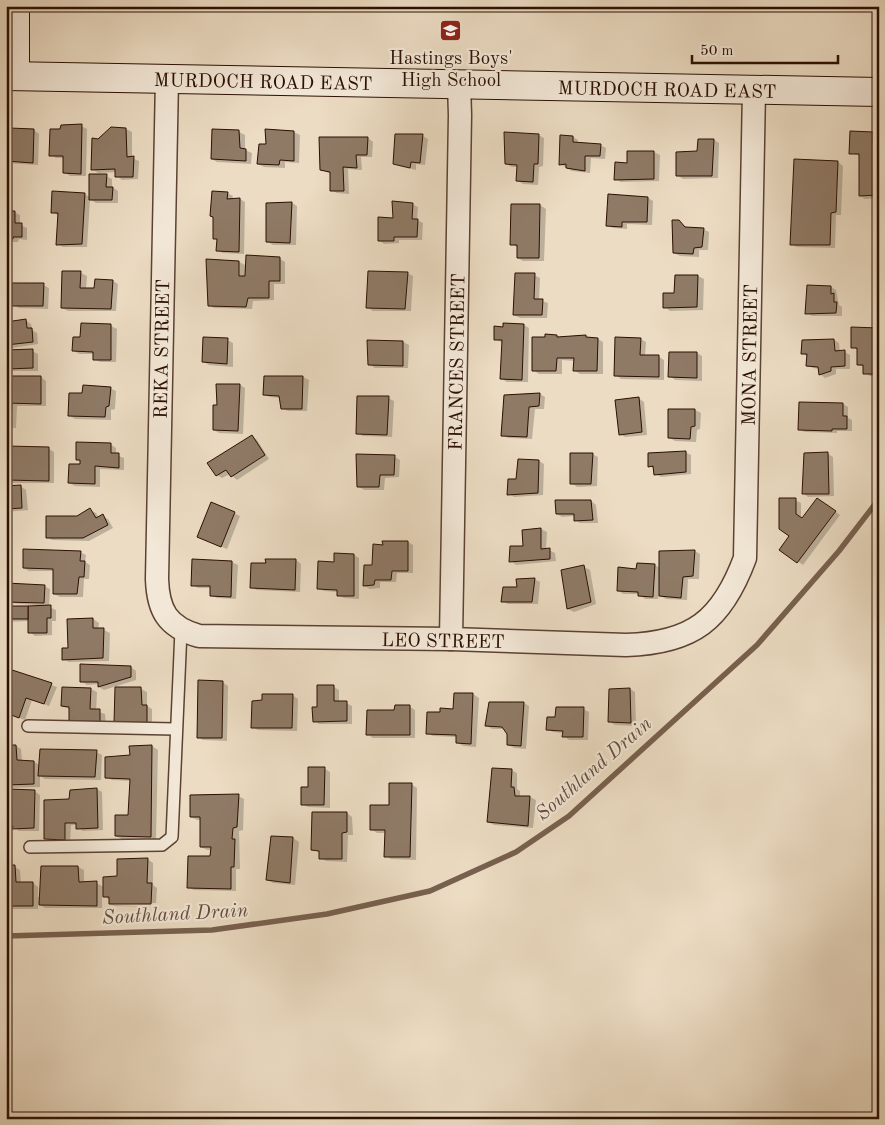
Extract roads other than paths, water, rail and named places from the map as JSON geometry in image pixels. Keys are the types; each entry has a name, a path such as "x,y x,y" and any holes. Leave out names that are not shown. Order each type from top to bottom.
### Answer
{"street":[{"path":"11,76 15,6"},
{"name":"MURDOCH ROAD EAST","path":"11,76 879,92"},
{"name":"REKA STREET","path":"167,79 157,578 160,604 174,623"},
{"name":"FRANCES STREET","path":"451,639 460,125 459,85"},
{"name":"MONA STREET","path":"716,612 728,597 744,558 754,90"},
{"name":"LEO STREET","path":"174,623 198,636 451,639 648,645 684,635 702,625 716,612"}],"lane":[{"path":"30,847 162,845 172,837 175,729 174,623"},
{"path":"28,726 175,729"}],"waterway":[{"name":"Southland Drain","path":"6,936 212,930 327,914 430,891 516,852 569,816 757,645 839,551 879,499"}],"place":[{"name":"Hastings Boys' High School","path":"451,31"}]}
